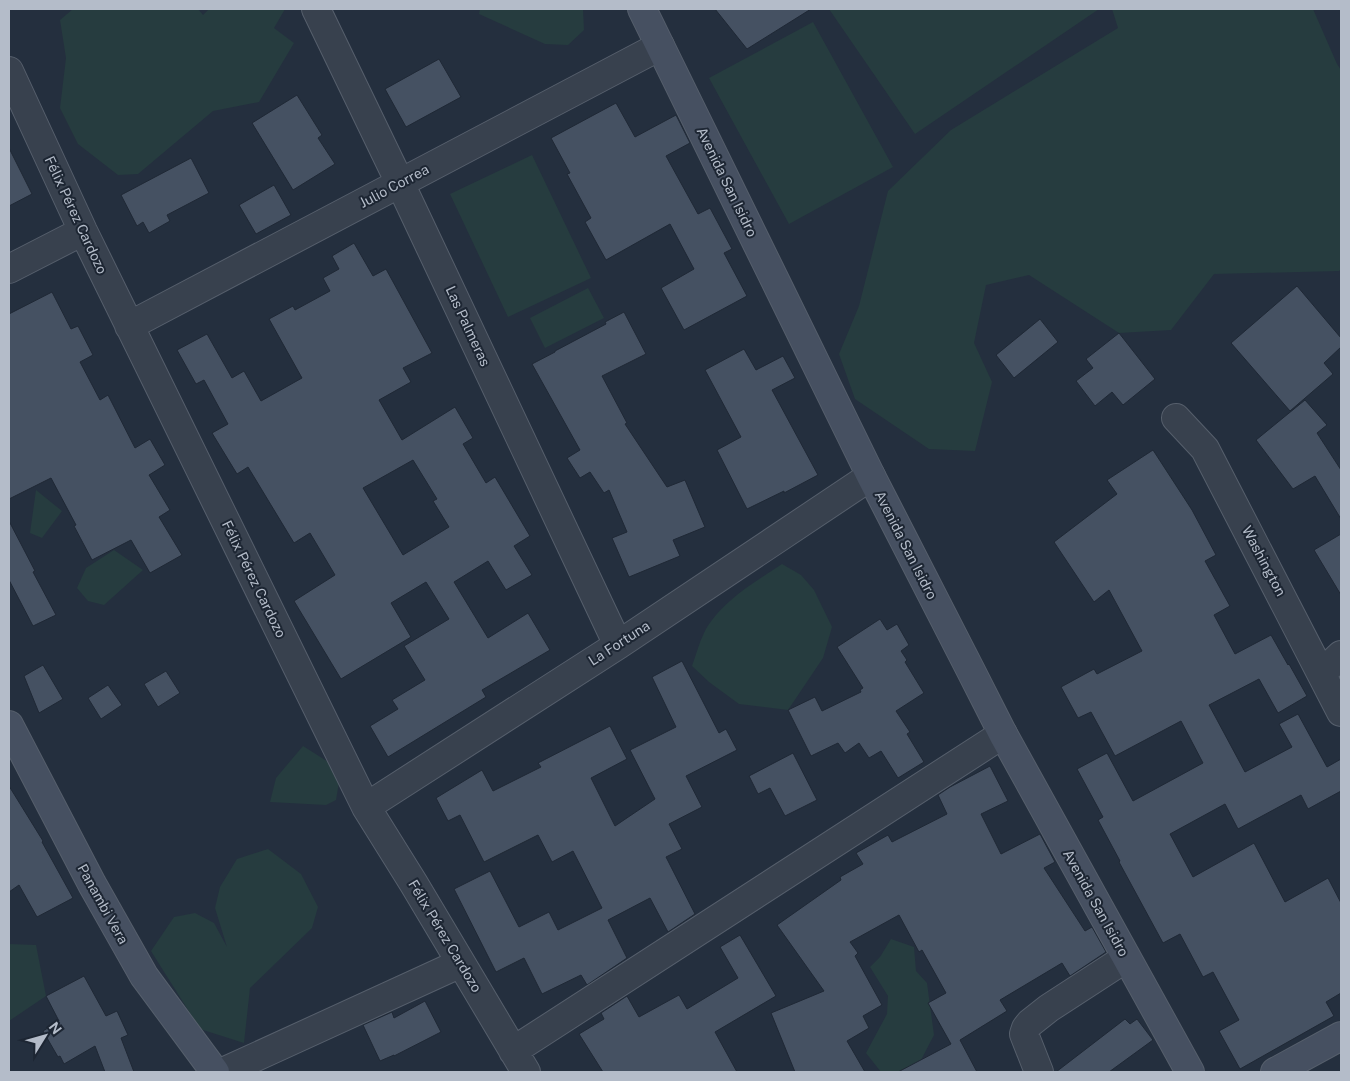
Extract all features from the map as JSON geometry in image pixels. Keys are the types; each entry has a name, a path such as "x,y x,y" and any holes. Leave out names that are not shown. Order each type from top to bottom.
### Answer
{"main road":[{"name":"Avenida San Isidro","path":"642,9 870,476 1003,734 1190,1072"},
{"name":"Panambi Vera","path":"9,725 92,884 144,976 215,1072"},
{"path":"1275,1072 1341,1036"}],"street":[{"name":"Las Palmeras","path":"316,9 618,645"},
{"name":"Julio Correa","path":"129,326 660,46"},
{"name":"Félix Pérez Cardozo","path":"9,71 129,326 366,807 520,1062"},
{"path":"9,269 83,231"},
{"name":"Washington","path":"1176,418 1205,449 1331,664 1341,712"},
{"name":"La Fortuna","path":"366,807 618,645 870,476"},
{"path":"520,1062 1003,734"},
{"path":"1039,1072 1024,1034 1026,1028 1049,1008 1126,958"},
{"path":"223,1072 461,963"}],"green space":[{"path":"73,9 198,9 203,15 209,9 285,9 274,28 294,43 259,102 213,111 138,174 118,175 78,144 60,108 66,58 60,20"},
{"path":"480,9 583,9 584,30 568,45 545,44 479,14"},
{"path":"829,9 1099,9 915,134"},
{"path":"1112,9 1313,9 1341,70 1341,269 1339,271 1214,274 1171,330 1119,333 1029,275 986,285 974,343 992,382 975,451 929,449 855,399 839,354 859,306 888,191 951,130 1118,28"},
{"path":"813,22 893,167 789,224 709,78"},
{"path":"532,155 591,278 508,317 450,194"},
{"path":"588,288 604,318 545,348 530,318"},
{"path":"36,490 62,511 42,538 30,533"},
{"path":"114,550 143,570 104,605 88,601 77,588 86,568"},
{"path":"782,564 801,575 814,590 832,627 823,658 788,710 739,704 709,682 692,666 704,633 719,612 739,594"},
{"path":"303,746 341,770 336,800 326,805 270,802 276,778"},
{"path":"268,849 301,874 318,907 312,928 250,988 244,1043 200,1029 151,951 174,917 195,913 214,923 227,947 215,908 220,887 237,859"},
{"path":"891,939 914,947 916,971 927,983 934,1035 921,1060 924,1072 881,1072 866,1053 887,1014 888,996 870,967 880,957"},
{"path":"9,944 36,945 46,996 9,1021"}],"building":[{"path":"715,9 811,9 747,49"},
{"path":"439,59 461,97 406,127 385,89"},
{"path":"297,95 322,135 318,138 335,164 293,190 252,123"},
{"path":"616,103 635,137 676,115 690,143 666,156 698,214 710,208 732,249 724,253 747,296 684,330 661,288 694,269 670,224 606,260 585,222 591,218 567,174 570,173 551,138"},
{"path":"9,148 32,194 9,206"},
{"path":"191,158 209,193 167,215 170,221 149,233 143,222 137,226 121,195"},
{"path":"274,185 291,215 256,234 239,205"},
{"path":"354,243 373,276 386,269 432,353 403,368 411,382 379,400 402,440 455,407 473,438 463,444 486,483 495,477 530,536 514,546 532,575 506,590 488,561 454,582 488,638 528,613 550,650 482,690 486,697 388,757 370,726 398,709 392,700 425,680 404,646 449,619 426,582 391,603 411,637 341,679 294,601 335,575 310,533 294,543 248,467 237,474 212,433 228,424 204,380 196,384 177,350 207,334 232,378 244,371 261,401 302,378 269,319 293,306 295,310 330,291 323,278 339,269 332,256","holes":["413,460 437,499 433,501 449,527 403,555 363,488"]},
{"path":"1297,286 1341,338 1341,347 1324,363 1333,374 1290,411 1231,343"},
{"path":"52,292 71,329 78,326 93,355 80,362 100,400 108,395 135,448 150,439 165,465 149,475 170,510 159,517 182,555 150,573 131,540 92,560 51,478 9,499 9,314"},
{"path":"624,312 646,354 602,376 627,423 625,424 667,487 685,480 705,527 673,540 680,556 629,577 612,538 627,532 609,490 604,493 590,472 580,478 567,458 580,450 532,364 606,324 605,322"},
{"path":"1040,319 1058,342 1014,378 996,355"},
{"path":"1119,333 1155,379 1123,405 1112,392 1095,406 1076,381 1093,368 1086,359"},
{"path":"744,349 756,370 783,356 795,378 772,390 818,475 784,493 784,491 747,509 717,450 741,437 705,370"},
{"path":"1305,400 1327,425 1317,433 1341,470 1341,519 1315,476 1293,489 1256,440"},
{"path":"1153,450 1192,510 1216,555 1205,561 1230,606 1214,615 1235,654 1271,635 1307,696 1278,713 1259,679 1209,705 1245,772 1292,747 1279,724 1298,714 1327,767 1341,759 1341,791 1308,809 1301,795 1238,829 1225,804 1170,834 1193,877 1254,843 1285,902 1328,878 1341,903 1341,993 1326,1002 1334,1016 1240,1069 1219,1031 1239,1020 1213,972 1203,977 1180,934 1163,943 1098,820 1103,817 1077,769 1107,753 1133,801 1203,763 1181,721 1115,756 1091,712 1078,718 1061,687 1094,669 1097,674 1142,651 1109,590 1094,602 1054,542 1117,494 1107,480"},
{"path":"9,521 56,615 33,626 9,580"},
{"path":"1341,534 1341,595 1314,550"},
{"path":"880,619 887,630 897,624 909,645 901,651 907,660 905,662 924,693 896,711 910,732 907,734 924,762 898,778 881,751 869,758 859,743 845,753 838,743 811,756 788,710 815,697 822,711 861,692 860,690 863,688 837,647"},
{"path":"682,661 719,733 726,729 737,750 686,776 702,807 669,824 682,849 666,857 695,914 668,932 650,898 608,920 627,958 587,985 581,975 542,994 524,958 496,972 454,889 490,871 519,927 549,912 558,930 602,908 573,851 552,862 538,835 484,862 460,815 448,821 436,798 482,770 493,791 541,767 538,763 610,726 627,759 591,778 615,826 655,799 630,750 676,727 652,677"},
{"path":"43,665 63,699 39,713 24,676"},
{"path":"166,671 180,693 158,707 144,684"},
{"path":"108,685 122,705 101,719 88,698"},
{"path":"793,753 817,800 785,816 770,788 758,794 749,776"},
{"path":"990,766 1008,801 981,814 1001,854 1040,834 1055,862 1044,868 1085,931 1092,927 1106,952 1070,976 1062,963 1000,1000 1007,1011 960,1040 977,1072 898,1072 951,1044 928,1003 946,993 922,950 919,952 899,915 850,942 858,953 855,956 882,1005 863,1016 869,1028 847,1041 865,1072 795,1072 771,1013 824,991 777,925 841,880 840,877 863,864 856,853 888,835 892,842 947,814 938,795"},
{"path":"9,786 43,841 73,898 37,917 19,885 9,892"},
{"path":"740,935 776,996 715,1032 737,1072 603,1072 579,1034 604,1019 601,1013 627,996 639,1017 679,995 687,1009 738,978 720,947"},
{"path":"84,976 106,1016 117,1011 128,1035 121,1038 134,1072 105,1072 95,1046 64,1064 43,1031 59,1021 46,996"},
{"path":"425,1001 441,1032 380,1061 363,1025 392,1012 394,1018"},
{"path":"1125,1019 1130,1024 1137,1019 1153,1040 1109,1072 1056,1072"}]}
